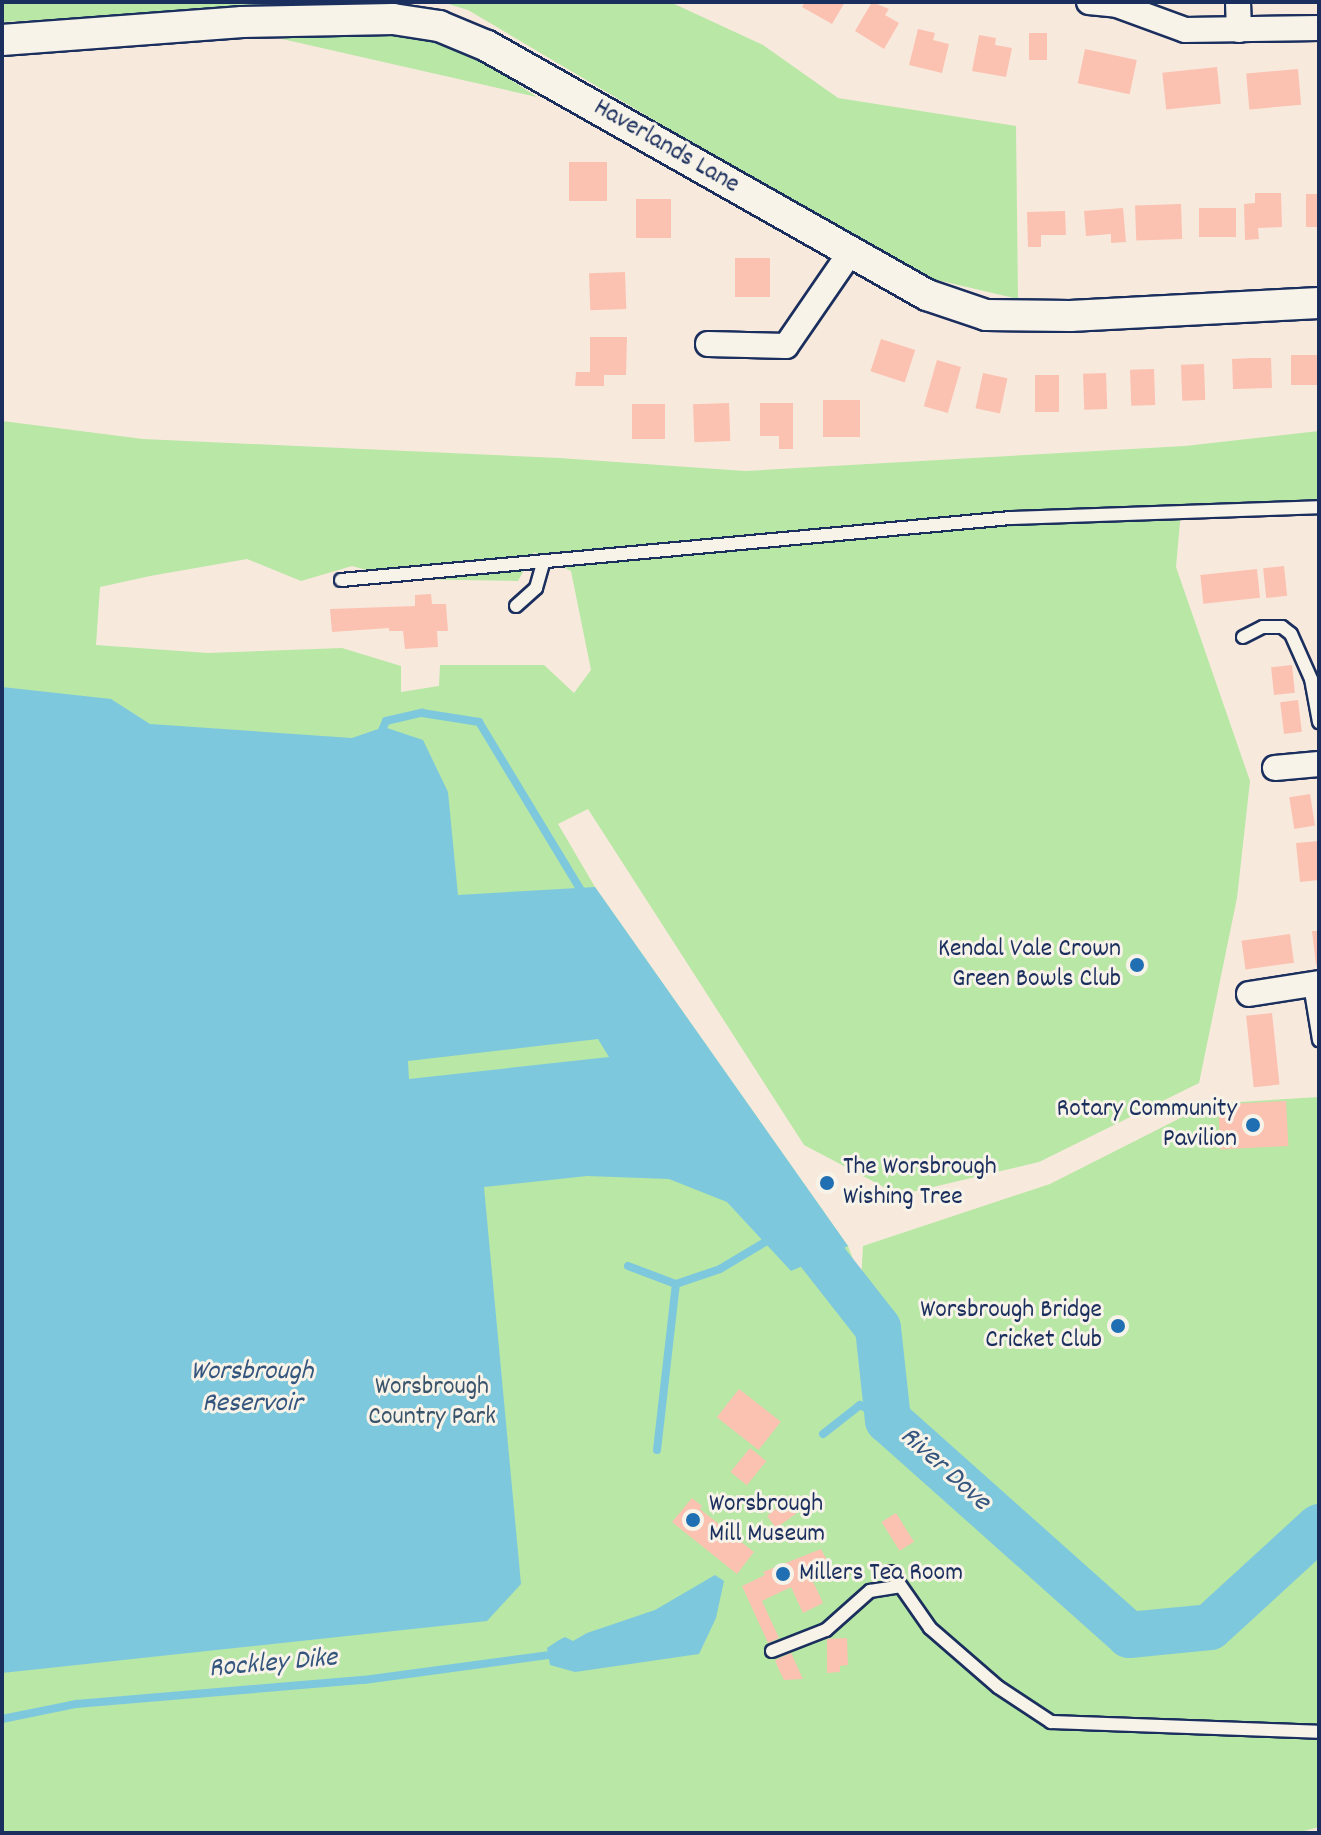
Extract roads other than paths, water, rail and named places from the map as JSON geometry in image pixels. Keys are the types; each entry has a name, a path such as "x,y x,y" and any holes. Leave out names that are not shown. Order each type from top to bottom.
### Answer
{"street":[{"path":"1089,2 1117,5 1185,30 1319,28"},
{"path":"1238,2 1239,30"},
{"name":"Haverlands Lane","path":"2,40 392,10 487,46 927,295 986,315 1070,316 1319,303"},
{"path":"708,344 786,346 850,253"},
{"path":"1275,768 1319,764"},
{"path":"1249,994 1314,984"}],"lane":[{"path":"341,580 543,564 1011,518 1319,507"},
{"path":"516,606 536,588 543,564"},
{"path":"1243,637 1263,627 1282,627 1291,634 1311,679 1319,722"},
{"path":"1314,984 1319,1040"},
{"path":"891,1572 930,1628 998,1687 1051,1722 1319,1732"},
{"path":"772,1651 826,1630 870,1591 900,1586"}],"water":[{"name":"Worsbrough Reservoir","path":"2,687 111,699 150,724 352,738 384,727 423,740 448,792 458,895 595,887 848,1246 791,1271 727,1202 669,1179 587,1176 484,1187 521,1584 487,1621 2,1673","holes":["598,1039 609,1057 409,1079 408,1061"]},
{"path":"715,1575 724,1581 716,1618 699,1654 575,1672 550,1665 547,1648 559,1640 565,1637 573,1641 587,1633 655,1610"}],"waterway":[{"path":"380,735 386,721 422,713 479,722 585,897"},
{"name":"River Dove","path":"784,1208 878,1328 888,1420 1129,1635 1210,1627 1319,1527"},
{"path":"657,1450 676,1284 720,1269 772,1238"},
{"path":"628,1266 676,1284"},
{"path":"823,1434 860,1405 888,1420"},
{"name":"Rockley Dike","path":"2,1719 76,1704 364,1680 557,1654"}],"place":[{"name":"Kendal Vale Crown Green Bowls Club","path":"1137,965"},
{"name":"Rotary Community Pavilion","path":"1253,1125"},
{"name":"The Worsbrough Wishing Tree","path":"827,1183"},
{"name":"Worsbrough Bridge Cricket Club","path":"1118,1326"},
{"name":"Worsbrough Mill Museum","path":"693,1520"},
{"name":"Millers Tea Room","path":"783,1574"}],"park label":[{"name":"Worsbrough Country Park","path":"432,1403"}]}
